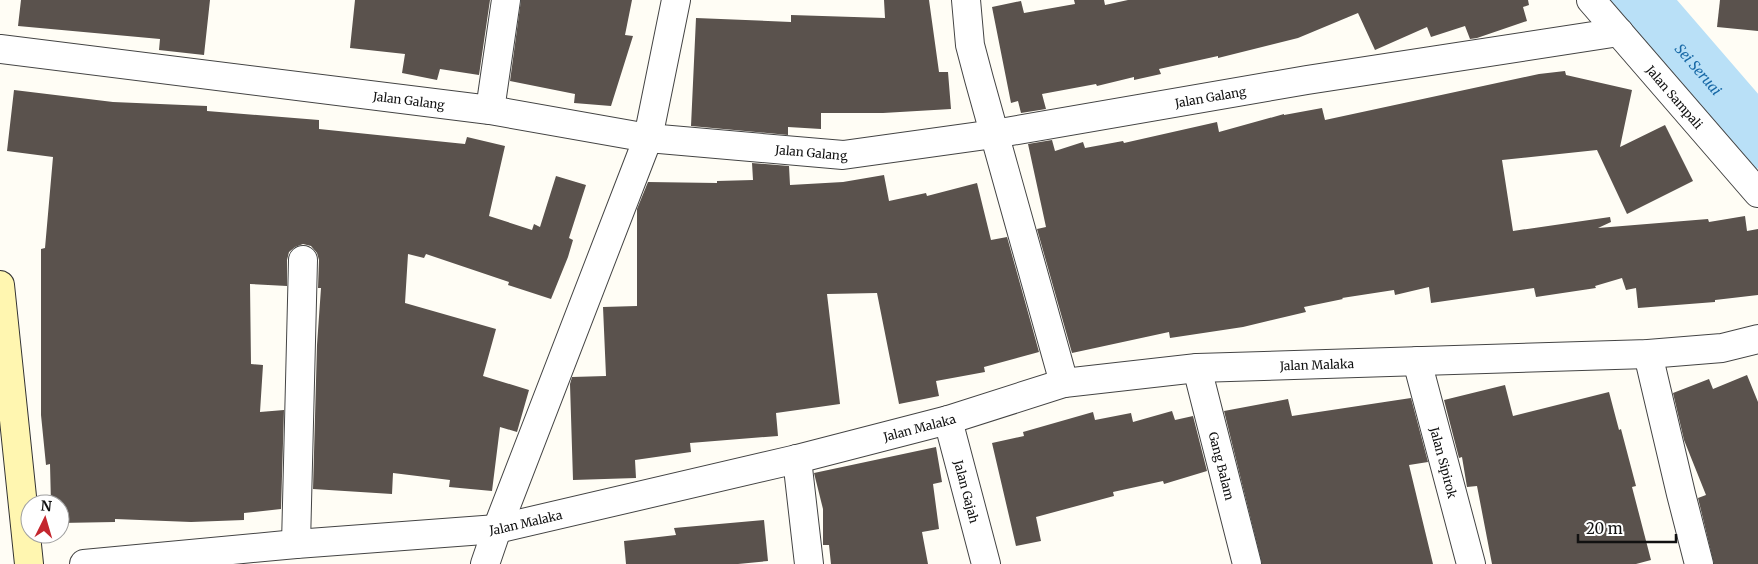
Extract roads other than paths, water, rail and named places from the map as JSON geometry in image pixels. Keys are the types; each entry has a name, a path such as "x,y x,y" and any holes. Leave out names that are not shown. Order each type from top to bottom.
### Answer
{"street":[{"path":"490,110 506,0"},
{"path":"485,564 497,528 648,138 676,0"},
{"path":"966,0 970,45 1064,383"},
{"name":"Jalan Sampali","path":"1591,0 1758,193"},
{"name":"Jalan Galang","path":"0,49 490,110 648,138 843,155 994,134 1307,80 1619,32"},
{"path":"296,544 303,260"},
{"path":"0,285 29,564"},
{"name":"Jalan Malaka","path":"84,564 296,544 497,528 797,459 948,420 1064,383 1197,368 1648,354 1722,348 1758,339"},
{"path":"1648,354 1681,494 1700,564"},
{"name":"Jalan Sipirok","path":"1417,362 1471,564"},
{"name":"Gang Balam","path":"1197,368 1247,564"},
{"name":"Jalan Gajah","path":"948,420 986,564"},
{"path":"797,459 809,564"}],"waterway":[{"name":"Sei Seruai","path":"1638,0 1758,139"}]}
